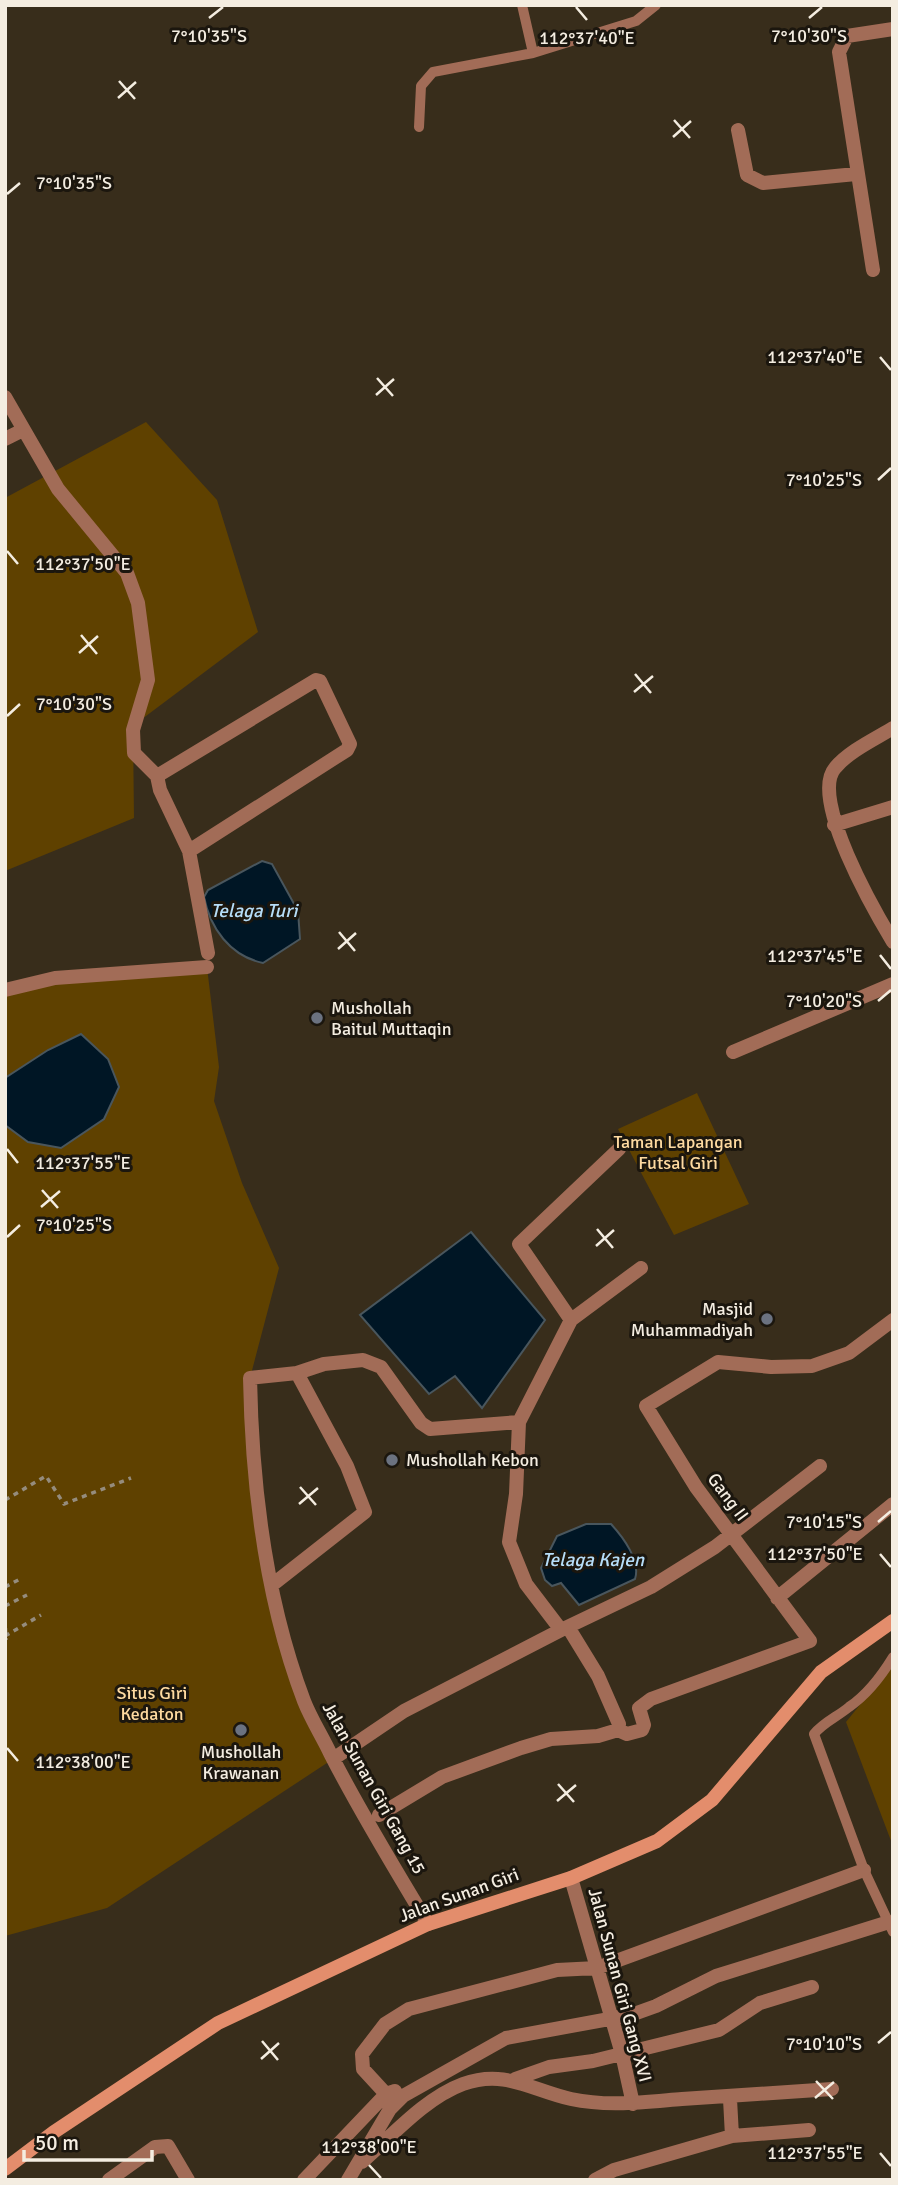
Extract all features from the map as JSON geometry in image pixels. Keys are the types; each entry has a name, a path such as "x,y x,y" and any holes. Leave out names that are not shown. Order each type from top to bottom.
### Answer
{"main road":[{"name":"Jalan Sunan Giri","path":"5,2169 54,2132 218,2023 428,1924 570,1878 657,1841 712,1800 821,1672 893,1621"}],"street":[{"path":"873,270 839,52 842,42 857,34 893,29"},
{"path":"738,130 747,175 754,181 763,183 856,174"},
{"path":"5,397 23,430 45,461 58,489 127,573 138,603 148,680 133,730 134,753 157,776 160,790 189,851 207,960 55,978 5,990"},
{"path":"5,439 23,430"},
{"path":"157,776 316,680 320,681 350,744 346,750 189,851"},
{"path":"893,728 833,769 829,782 834,825 871,906 893,942"},
{"path":"834,825 893,807"},
{"path":"733,1052 893,984"},
{"path":"571,1320 519,1244 619,1149"},
{"path":"379,1815 442,1777 521,1748 551,1739 598,1735 618,1730 619,1724 598,1675 564,1628 526,1584 510,1552 519,1422 571,1320 641,1268"},
{"name":"Gang II","path":"618,1730 627,1734 642,1730 644,1725 639,1708 651,1699 810,1641 696,1487 646,1406 718,1362 771,1367 812,1366 849,1353 893,1320"},
{"path":"272,1585 365,1512 347,1466 297,1373 324,1364 363,1360 381,1367 421,1423 430,1429 519,1422"},
{"name":"Jalan Sunan Giri Gang 15","path":"297,1373 250,1378 251,1444 261,1534 272,1585 304,1702 333,1759 428,1924"},
{"path":"333,1759 404,1711 564,1628 651,1587 732,1534 820,1466"},
{"path":"777,1598 893,1504"},
{"path":"386,2094 363,2069 362,2054 386,2024 409,2009 557,1970 597,1968 864,1870"},
{"name":"Jalan Sunan Giri Gang XVI","path":"570,1878 622,2054 632,2104"},
{"path":"349,2176 390,2109 403,2096 506,2038 610,2018 656,2006 716,1976 891,1927"},
{"path":"349,2176 437,2099 465,2083 515,2079 549,2067 622,2054 719,2030 760,2003 812,1987"},
{"path":"515,2079 540,2092 574,2099 632,2104 730,2099 832,2089"},
{"path":"304,2180 386,2094 417,2084 424,2085 437,2099"},
{"path":"730,2099 732,2136"},
{"path":"595,2180 614,2170 732,2136 809,2130"},
{"path":"110,2180 155,2147 168,2146 188,2180"}],"lane":[{"path":"522,5 533,53"},
{"path":"419,127 421,86 433,72 533,53 636,21 656,5"},
{"path":"891,1927 864,1870 814,1734 823,1723 853,1705 882,1675 893,1657"}],"path":[{"path":"5,1500 47,1476 64,1504 131,1478"},
{"path":"5,1587 20,1579"},
{"path":"5,1606 27,1595"},
{"path":"5,1637 41,1615"},
{"path":"5,1618 5,1637"}],"green space":[{"path":"146,422 217,500 258,632 142,719 133,730 134,818 5,871 5,498"},
{"name":"Situs Giri Kedaton","path":"207,967 219,1067 214,1101 242,1183 279,1268 250,1378 262,1534 283,1631 333,1759 107,1908 5,1936 5,992 23,984"},
{"name":"Taman Lapangan Futsal Giri","path":"697,1093 749,1204 674,1235 618,1129"},
{"path":"893,1664 893,1846 846,1722"}],"water":[{"name":"Telaga Turi","path":"262,861 272,864 298,911 300,939 263,963 241,954 223,939 211,919 204,897 208,890"},
{"path":"81,1034 108,1059 119,1087 104,1119 61,1148 28,1142 5,1125 5,1078 48,1050"},
{"path":"471,1232 545,1320 482,1408 455,1376 429,1394 360,1315"},
{"name":"Telaga Kajen","path":"586,1524 611,1524 630,1550 636,1572 635,1579 579,1605 561,1583 552,1586 545,1580 541,1568 557,1536"}],"place":[{"name":"Mushollah Baitul Muttaqin","path":"317,1018"},
{"name":"Masjid Muhammadiyah","path":"767,1319"},
{"name":"Mushollah Kebon","path":"392,1460"},
{"name":"Mushollah Krawanan","path":"241,1730"}]}
